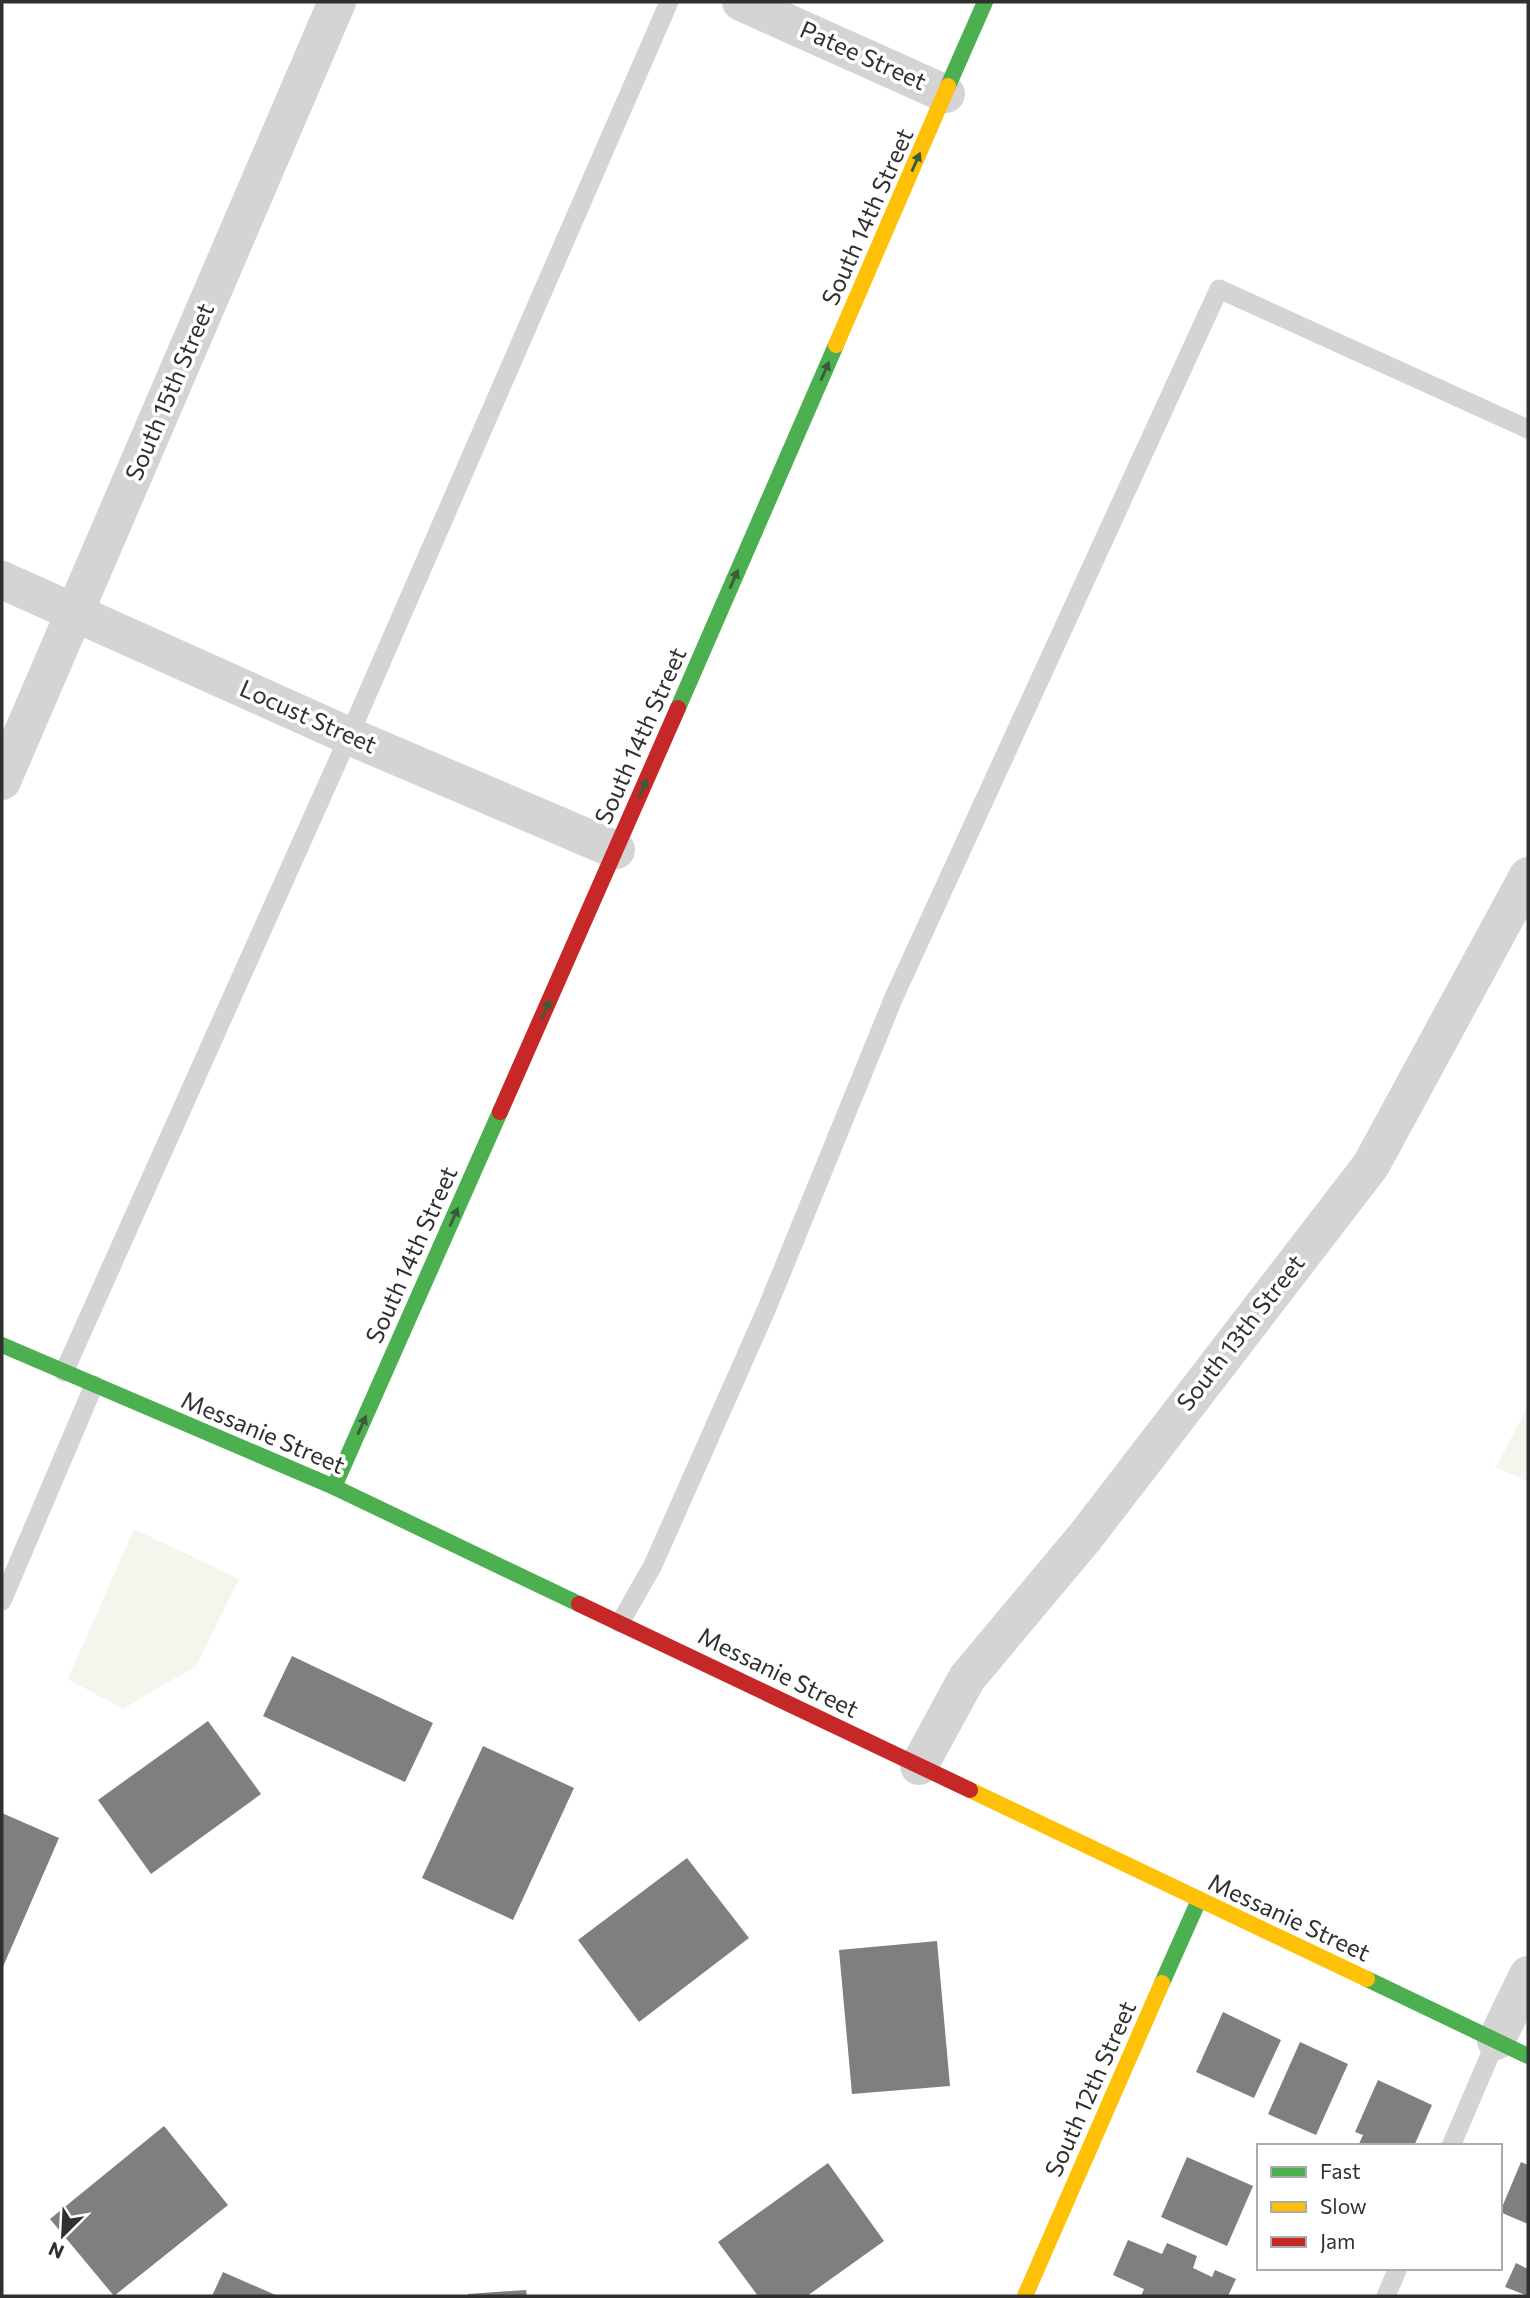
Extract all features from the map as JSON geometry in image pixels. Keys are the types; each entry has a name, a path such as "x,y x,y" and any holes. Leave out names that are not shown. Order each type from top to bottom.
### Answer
{"street":[{"name":"South 15th Street","path":"2,781 337,2"},
{"name":"Patee Street","path":"741,2 946,94"},
{"name":"South 14th Street","path":"334,1488 616,850 985,2"},
{"name":"Locust Street","path":"2,580 349,736 616,850"},
{"name":"South 13th Street","path":"919,1766 967,1678 1085,1537 1371,1164 1528,876"},
{"name":"Messanie Street","path":"2,1345 334,1488 1512,2048"},
{"name":"South 12th Street","path":"1025,2296 1199,1900"},
{"path":"1512,2048 1528,1975"}],"lane":[{"path":"64,1371 349,736 669,2"},
{"path":"620,1623 653,1565 767,1308 894,998 1219,289 1528,429"},
{"path":"2,1601 94,1384"},
{"path":"1452,2144 1512,2048"},
{"path":"1386,2296 1397,2270"}],"shaded area":[{"path":"1528,1406 1528,1482 1496,1467"},
{"path":"134,1529 239,1579 196,1666 123,1709 68,1679"}],"building":[{"path":"292,1656 433,1723 405,1782 263,1716"},
{"path":"208,1721 261,1794 151,1874 98,1800"},
{"path":"483,1746 574,1788 513,1920 422,1878"},
{"path":"2,1813 59,1838 2,1969"},
{"path":"687,1858 749,1938 639,2022 578,1940"},
{"path":"937,1941 950,2086 852,2094 839,1950"},
{"path":"1223,2012 1281,2040 1254,2098 1196,2072"},
{"path":"1300,2042 1348,2064 1316,2135 1268,2114"},
{"path":"1378,2080 1432,2105 1415,2144 1359,2144 1363,2135 1355,2132"},
{"path":"164,2126 228,2205 114,2296 50,2219"},
{"path":"1187,2157 1253,2186 1227,2246 1161,2217"},
{"path":"1521,2162 1528,2165 1528,2224 1502,2213"},
{"path":"828,2163 884,2241 807,2296 758,2296 718,2242"},
{"path":"1128,2240 1162,2254 1167,2243 1197,2256 1193,2268 1212,2277 1215,2270 1236,2279 1228,2296 1141,2296 1144,2289 1113,2275"},
{"path":"1516,2263 1528,2269 1528,2296 1505,2287"},
{"path":"223,2272 278,2296 212,2296"},
{"path":"526,2290 527,2296 468,2296 468,2294"}],"traffic: fast":[{"path":"948,86 985,2"},
{"path":"678,708 836,345"},
{"path":"334,1487 500,1112"},
{"path":"2,1345 334,1487 579,1604"},
{"path":"1162,1983 1199,1900"},
{"path":"1367,1979 1528,2056"}],"traffic: slow":[{"path":"836,345 948,86"},
{"path":"970,1790 1367,1979"},
{"path":"1025,2296 1162,1983"}],"traffic: jam":[{"path":"500,1112 678,708"},
{"path":"579,1604 970,1790"}]}
